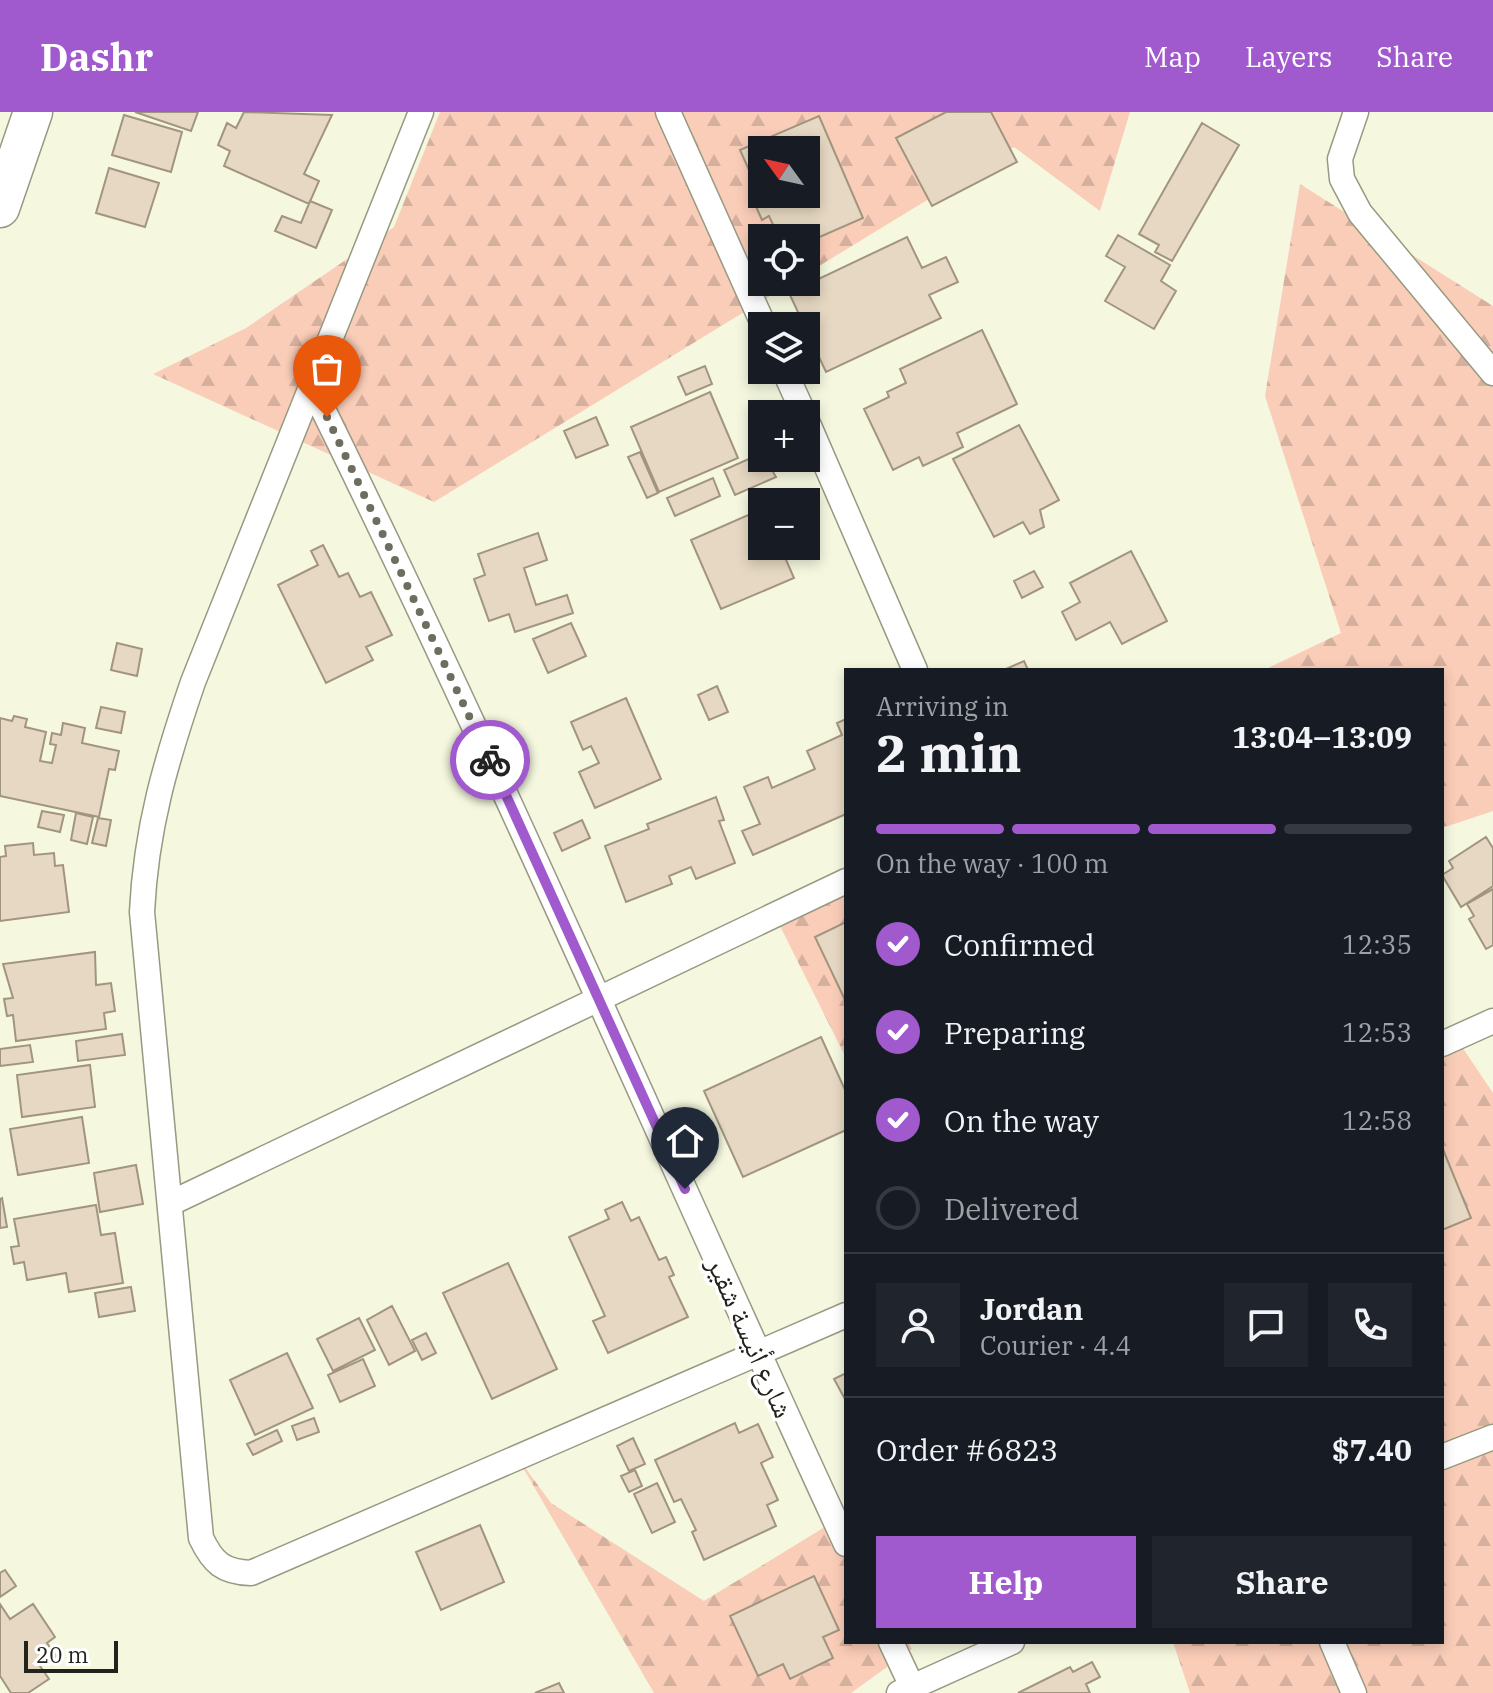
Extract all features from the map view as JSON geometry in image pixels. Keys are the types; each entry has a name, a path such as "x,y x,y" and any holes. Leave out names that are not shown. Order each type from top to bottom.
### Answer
{"main road":[{"path":"0,208 33,112"}],"street":[{"path":"421,112 313,389 193,682 166,762 150,825 142,912 201,1538 210,1557 221,1568 235,1573 251,1573 844,1316"},
{"path":"668,112 758,312"},
{"path":"1356,112 1340,159 1342,179 1360,213 1493,373"},
{"name":"شارع أنيسة شقير","path":"313,389 395,555 600,997 844,1540"},
{"path":"820,452 914,668"},
{"path":"171,1203 844,882"},
{"path":"1444,1043 1493,1021"},
{"path":"1444,1456 1493,1437"},
{"path":"892,1644 908,1691 1008,1644"},
{"path":"1333,1644 1354,1693"}],"green space":[{"path":"440,112 1130,112 1100,211 1014,147 820,265 820,224 748,224 748,296 770,296 434,502 153,374 246,328 394,227"},
{"path":"1300,184 1493,306 1493,811 1444,827 1444,668 1268,668 1341,633 1265,396"},
{"path":"844,869 844,1054 769,904"},
{"path":"1452,1032 1493,1093 1493,1693 1190,1693 1174,1644 1444,1644 1444,1035"},
{"path":"515,1454 551,1503 704,1601 844,1515 844,1644 909,1644 912,1649 851,1693 654,1693"}],"building":[{"path":"135,112 198,112 191,131"},
{"path":"244,112 332,115 304,174 319,181 309,204 224,166 230,151 218,145 227,123 236,128"},
{"path":"946,112 991,112 1017,162 932,206 896,138"},
{"path":"124,115 182,132 171,172 112,155"},
{"path":"819,116 863,218 820,237 820,224 773,224 769,216 762,220 757,208 820,208 820,136 773,136"},
{"path":"1202,123 1239,145 1172,261 1155,252 1159,245 1139,234"},
{"path":"748,147 748,168 740,150"},
{"path":"109,168 159,183 145,227 96,213"},
{"path":"310,201 332,210 316,248 275,231 282,216 301,223"},
{"path":"1118,235 1170,265 1161,281 1176,291 1154,329 1105,301 1125,267 1106,256"},
{"path":"907,237 922,268 946,257 958,282 929,295 941,318 826,372 820,359 820,312 798,312 790,296 820,296 820,278"},
{"path":"982,330 1017,404 957,433 963,447 923,466 919,457 893,470 864,409 889,397 887,392 906,383 900,369"},
{"path":"705,366 712,384 686,395 678,377"},
{"path":"710,392 738,458 659,492 631,427"},
{"path":"596,417 608,445 576,458 564,431"},
{"path":"1019,425 1059,500 1040,510 1044,527 1030,534 1023,522 994,537 953,459"},
{"path":"640,452 658,493 647,498 628,457"},
{"path":"748,459 748,472 773,472 776,477 735,495 724,470"},
{"path":"713,478 720,496 675,516 667,498"},
{"path":"748,515 748,560 786,560 794,578 721,609 691,540"},
{"path":"538,533 547,560 524,568 536,605 567,595 573,613 515,632 509,614 489,621 474,579 485,575 478,554"},
{"path":"323,545 339,577 348,573 360,597 371,592 392,635 366,647 373,660 326,683 278,585 318,565 311,551"},
{"path":"1131,551 1167,621 1122,644 1110,622 1076,640 1062,612 1080,602 1070,583"},
{"path":"1034,571 1043,587 1022,598 1014,581"},
{"path":"571,623 586,656 548,673 533,639"},
{"path":"117,643 142,649 137,676 111,670"},
{"path":"1024,661 1027,668 1008,668"},
{"path":"717,686 728,712 709,720 698,695"},
{"path":"626,698 661,779 595,808 579,772 599,763 591,746 583,750 571,722"},
{"path":"101,707 125,712 121,733 96,728"},
{"path":"14,716 27,719 25,727 46,732 40,761 52,763 56,745 50,744 52,733 61,735 63,723 85,728 82,743 119,751 115,770 109,769 99,817 0,796 0,718 12,721"},
{"path":"844,720 844,815 753,855 742,831 760,824 744,787 768,777 772,788 815,769 807,751 842,735 837,723"},
{"path":"716,797 724,820 719,821 735,863 696,879 691,867 669,876 672,884 626,902 605,846 649,829 647,824"},
{"path":"42,811 64,815 60,832 38,827"},
{"path":"76,813 93,817 87,844 71,840"},
{"path":"98,818 111,820 106,846 92,843"},
{"path":"582,820 590,838 562,851 554,833"},
{"path":"1486,837 1493,848 1493,886 1461,907 1444,878 1444,874 1453,868 1449,861"},
{"path":"33,843 34,855 54,853 55,866 63,865 69,912 0,921 0,857 6,856 5,846"},
{"path":"1493,889 1493,945 1486,949 1469,919 1474,916 1467,904"},
{"path":"844,923 844,998 815,937"},
{"path":"95,952 96,985 111,983 115,1011 104,1013 106,1029 16,1041 13,1015 7,1016 4,999 13,998 3,964"},
{"path":"122,1034 125,1055 78,1061 76,1041"},
{"path":"821,1037 844,1088 844,1131 743,1177 704,1091"},
{"path":"30,1045 33,1062 0,1066 0,1049"},
{"path":"90,1065 95,1107 22,1117 17,1075"},
{"path":"82,1117 89,1163 18,1175 10,1129"},
{"path":"1444,1152 1471,1218 1444,1229"},
{"path":"136,1165 143,1204 100,1212 94,1173"},
{"path":"0,1199 7,1227 0,1228"},
{"path":"622,1202 631,1221 639,1217 659,1260 666,1257 674,1275 669,1277 688,1317 608,1353 593,1321 605,1316 569,1237 609,1219 605,1210"},
{"path":"96,1205 101,1235 115,1233 123,1283 69,1292 66,1273 27,1280 24,1262 14,1264 11,1247 19,1246 14,1219"},
{"path":"508,1263 557,1369 492,1399 443,1293"},
{"path":"131,1287 135,1311 99,1317 95,1293"},
{"path":"392,1306 415,1351 389,1365 367,1320"},
{"path":"359,1318 375,1350 333,1371 317,1339"},
{"path":"426,1333 436,1353 422,1360 412,1340"},
{"path":"287,1353 313,1408 255,1435 230,1380"},
{"path":"363,1359 375,1386 340,1402 328,1375"},
{"path":"844,1374 844,1397 834,1379"},
{"path":"314,1418 319,1432 297,1440 292,1426"},
{"path":"735,1423 739,1433 758,1424 773,1457 761,1463 778,1500 767,1505 776,1526 704,1560 692,1532 696,1530 681,1499 674,1502 655,1460"},
{"path":"277,1430 282,1441 253,1455 247,1444"},
{"path":"633,1438 645,1464 629,1471 617,1446"},
{"path":"635,1470 642,1486 629,1492 621,1476"},
{"path":"657,1483 675,1522 652,1533 634,1494"},
{"path":"480,1525 504,1582 441,1610 416,1552"},
{"path":"5,1570 16,1586 0,1597 0,1573"},
{"path":"814,1576 839,1630 823,1637 833,1658 790,1679 783,1664 758,1676 730,1616"},
{"path":"0,1604 10,1619 33,1604 55,1637 47,1643 56,1656 40,1666 49,1679 28,1693 11,1693 0,1676"},
{"path":"1092,1662 1100,1677 1086,1684 1090,1693 1018,1693 1070,1667 1073,1672"},
{"path":"559,1683 564,1693 535,1693"}],"way so far":[{"path":"327,417 490,760"}],"route":[{"path":"490,760 685,1189"}]}
